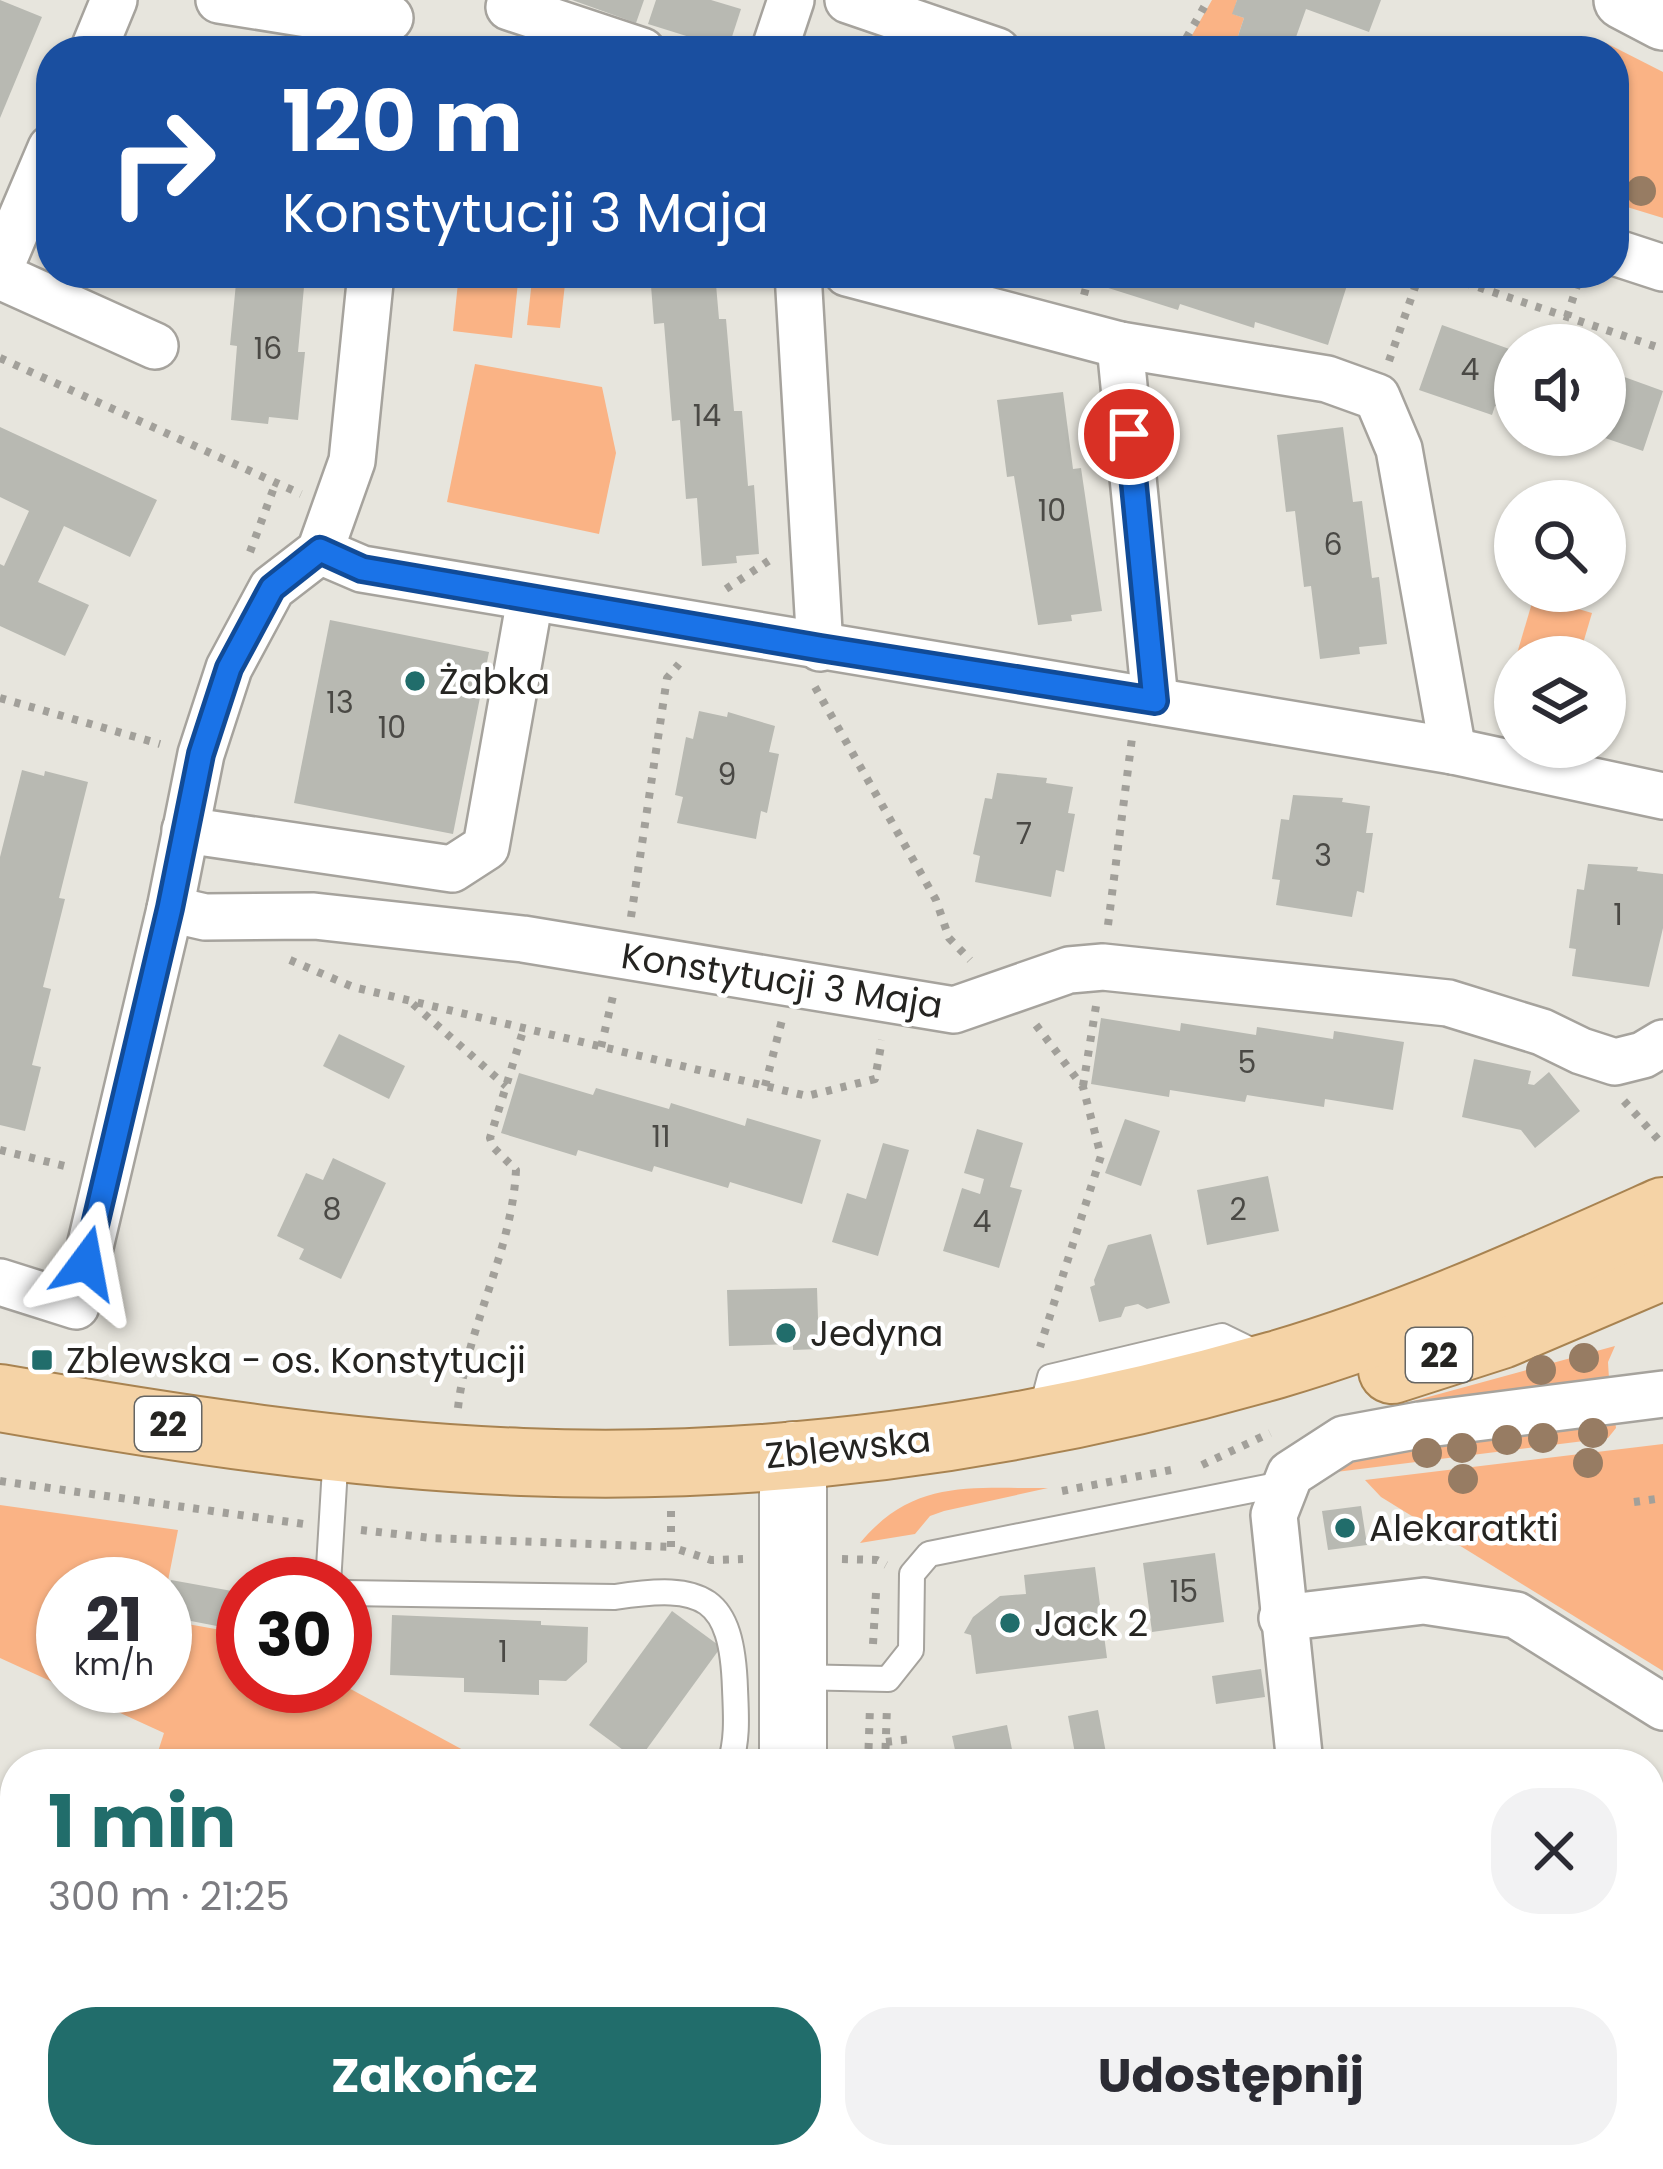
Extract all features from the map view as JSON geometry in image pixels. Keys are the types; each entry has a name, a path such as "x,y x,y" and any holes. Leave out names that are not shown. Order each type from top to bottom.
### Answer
{"main road":[{"name":"Zblewska","path":"0,1434 334,1487 671,1523 794,1473 1038,1423 1280,1364 1499,1285 1663,1211"},
{"name":"Zblewska","path":"0,1398 334,1487 522,1462 670,1463 935,1477 1044,1460 1208,1424 1341,1387 1501,1335 1663,1266"},
{"path":"794,1473 794,1749"}],"street":[{"path":"99,36 114,0"},
{"path":"219,0 390,23"},
{"path":"779,36 790,0"},
{"path":"848,0 953,36"},
{"path":"1623,0 1663,21"},
{"path":"509,7 597,36"},
{"path":"36,184 0,272 155,346"},
{"path":"1629,266 1663,268"},
{"path":"0,1282 76,1306 170,908 201,754 229,668 272,588 320,550 352,461 369,288"},
{"path":"799,288 820,648"},
{"path":"904,288 1120,345 1327,379 1377,397 1399,449 1453,751"},
{"path":"1120,345 1146,699"},
{"path":"320,550 362,569 1453,751 1663,796"},
{"path":"185,830 452,869 487,848 530,598"},
{"name":"Konstytucji 3 Maja","path":"170,908 205,917 314,916 523,939 954,1010 1069,970 1102,967 1448,1003 1617,1062 1663,1043"},
{"path":"1298,1749 1274,1515 1288,1479 1344,1439 1663,1394"},
{"path":"1282,1618 1424,1600 1516,1616 1663,1707"}],"lane":[{"path":"794,1677 888,1679 911,1650 912,1574 929,1554 1288,1479"},
{"path":"330,1557 334,1487"},
{"path":"372,1593 615,1597 653,1591 683,1593 715,1606 732,1636 735,1749"}],"path":[{"path":"1188,36 1208,0"},
{"path":"1377,397 1415,288"},
{"path":"1481,288 1663,349"},
{"path":"1567,317 1583,288"},
{"path":"0,358 314,500"},
{"path":"602,1047 640,866 667,677 710,630"},
{"path":"0,698 201,754"},
{"path":"1083,1087 1146,699"},
{"path":"936,900 949,938 1043,1031 1083,1087 1101,1156 1040,1347"},
{"path":"258,916 286,958 353,987 807,1096 874,1079 889,999"},
{"path":"409,1001 506,1086"},
{"path":"765,1087 781,1026"},
{"path":"458,1405 462,1373 514,1203 516,1170 490,1138 524,1028"},
{"path":"1620,1092 1626,1106 1663,1144"},
{"path":"0,1150 106,1177"},
{"path":"0,1481 232,1517 334,1487 431,1538 671,1523 711,1560 877,1560"},
{"path":"1634,1502 1663,1498"},
{"path":"886,1742 912,1739"}],"shaded area":[{"path":"1212,0 1237,0 1233,14 1244,18 1238,36 1192,36"},
{"path":"1629,55 1663,72 1663,218 1629,208"},
{"path":"457,288 517,288 512,338 453,331"},
{"path":"531,288 565,288 560,328 527,325"},
{"path":"475,364 602,387 616,453 599,534 447,502"},
{"path":"1529,612 1592,613 1585,636 1522,636"},
{"path":"1615,1346 1608,1362 1609,1379 1388,1408"},
{"path":"1615,1420 1616,1428 1608,1438 1336,1472 1351,1462 1398,1450"},
{"path":"1663,1444 1663,1671 1381,1497 1365,1480"},
{"path":"1048,1488 944,1511 930,1516 915,1534 860,1543 880,1522 923,1497 969,1489"},
{"path":"0,1505 178,1530 173,1557 36,1557 36,1674 0,1658"},
{"path":"192,1625 216,1629 216,1713 372,1713 372,1701 461,1749 159,1749 164,1733 120,1713 192,1713"}],"building":[{"path":"0,0 42,17 0,118"},
{"path":"572,0 644,0 636,23"},
{"path":"656,0 711,0 741,9 732,36 686,36 648,24"},
{"path":"1237,0 1381,0 1369,32 1306,9 1296,36 1238,36 1244,18 1232,14"},
{"path":"236,288 304,288 298,352 305,352 298,420 269,417 268,424 231,420 237,346 230,345"},
{"path":"651,288 716,288 719,319 726,319 734,411 742,411 748,486 754,485 759,554 736,556 737,563 702,566 697,498 686,499 680,420 672,421 664,323 654,324"},
{"path":"1108,288 1346,288 1328,345 1180,304 1178,310"},
{"path":"1442,325 1494,344 1492,415 1419,390"},
{"path":"1626,378 1663,391 1643,451 1626,445"},
{"path":"1063,392 1073,469 1081,468 1102,611 1038,625 1014,476 1007,477 997,400"},
{"path":"0,427 157,500 130,557 64,526 38,582 89,605 65,656 0,626 0,564 4,566 29,511 0,497"},
{"path":"1343,427 1353,502 1362,501 1372,578 1379,577 1387,644 1359,647 1360,654 1320,659 1311,586 1304,587 1295,511 1286,512 1277,435"},
{"path":"330,620 489,652 453,834 294,803"},
{"path":"699,711 727,717 728,712 775,726 769,752 779,754 767,813 761,811 756,839 677,823 683,797 675,795 686,737 693,739"},
{"path":"22,770 88,782 59,898 65,899 43,987 51,989 32,1065 41,1067 25,1131 0,1125 0,857"},
{"path":"997,773 1047,778 1046,783 1073,787 1068,813 1075,814 1064,872 1056,870 1051,897 975,882 980,856 973,854 985,798 992,799"},
{"path":"1293,795 1343,798 1342,802 1370,806 1366,833 1373,833 1364,893 1357,891 1352,917 1276,905 1280,880 1272,879 1281,819 1289,820"},
{"path":"1588,864 1638,867 1637,871 1663,874 1663,928 1649,987 1572,976 1576,949 1569,948 1577,889 1584,890"},
{"path":"1101,1018 1180,1031 1181,1023 1256,1035 1257,1027 1333,1039 1334,1031 1404,1042 1393,1110 1325,1099 1324,1107 1247,1095 1245,1102 1170,1090 1169,1097 1091,1084"},
{"path":"339,1034 405,1066 389,1099 323,1066"},
{"path":"1474,1059 1531,1071 1528,1084 1534,1085 1549,1072 1580,1111 1535,1148 1521,1130 1462,1117"},
{"path":"519,1073 593,1095 596,1088 669,1109 671,1103 745,1126 747,1118 821,1140 802,1204 730,1182 728,1188 654,1166 652,1172 578,1150 576,1156 501,1133"},
{"path":"1125,1119 1160,1131 1141,1186 1105,1173"},
{"path":"977,1129 1023,1143 1010,1187 1022,1190 999,1268 943,1251 962,1188 980,1194 984,1179 964,1173"},
{"path":"883,1143 909,1150 878,1256 832,1242 847,1193 866,1199"},
{"path":"333,1158 386,1183 341,1279 299,1259 304,1249 277,1236 306,1173 323,1180"},
{"path":"1268,1176 1279,1231 1207,1245 1197,1190"},
{"path":"1151,1234 1170,1303 1147,1309 1138,1304 1125,1307 1121,1317 1099,1322 1090,1287 1095,1285 1108,1245"},
{"path":"817,1288 819,1349 793,1350 793,1344 729,1346 727,1290"},
{"name":"Alekaratkti","path":"1361,1506 1367,1545 1328,1550 1322,1511"},
{"path":"1215,1553 1224,1622 1152,1632 1143,1563"},
{"path":"1095,1567 1107,1658 976,1674 971,1635 964,1633 973,1617 1000,1596 1026,1594 1024,1575"},
{"path":"192,1584 216,1588 216,1626 192,1621"},
{"path":"672,1611 721,1647 647,1749 622,1749 589,1725"},
{"path":"392,1615 588,1627 587,1662 566,1681 539,1680 539,1695 464,1692 464,1678 390,1675"},
{"path":"1261,1669 1265,1697 1216,1704 1212,1676"},
{"path":"1098,1710 1105,1749 1074,1749 1068,1716"},
{"path":"1007,1725 1012,1749 955,1749 952,1736"}],"place":[{"name":"Żabka","path":"415,681"},
{"name":"Jedyna","path":"786,1333"},
{"name":"Zblewska - os. Konstytucji","path":"42,1360"},
{"name":"Alekaratkti","path":"1345,1528"},
{"name":"Jack 2","path":"1010,1623"}],"route":[{"path":"86,1263 170,908 201,754 229,668 272,588 320,550 362,569 1155,701 1129,434"}]}
